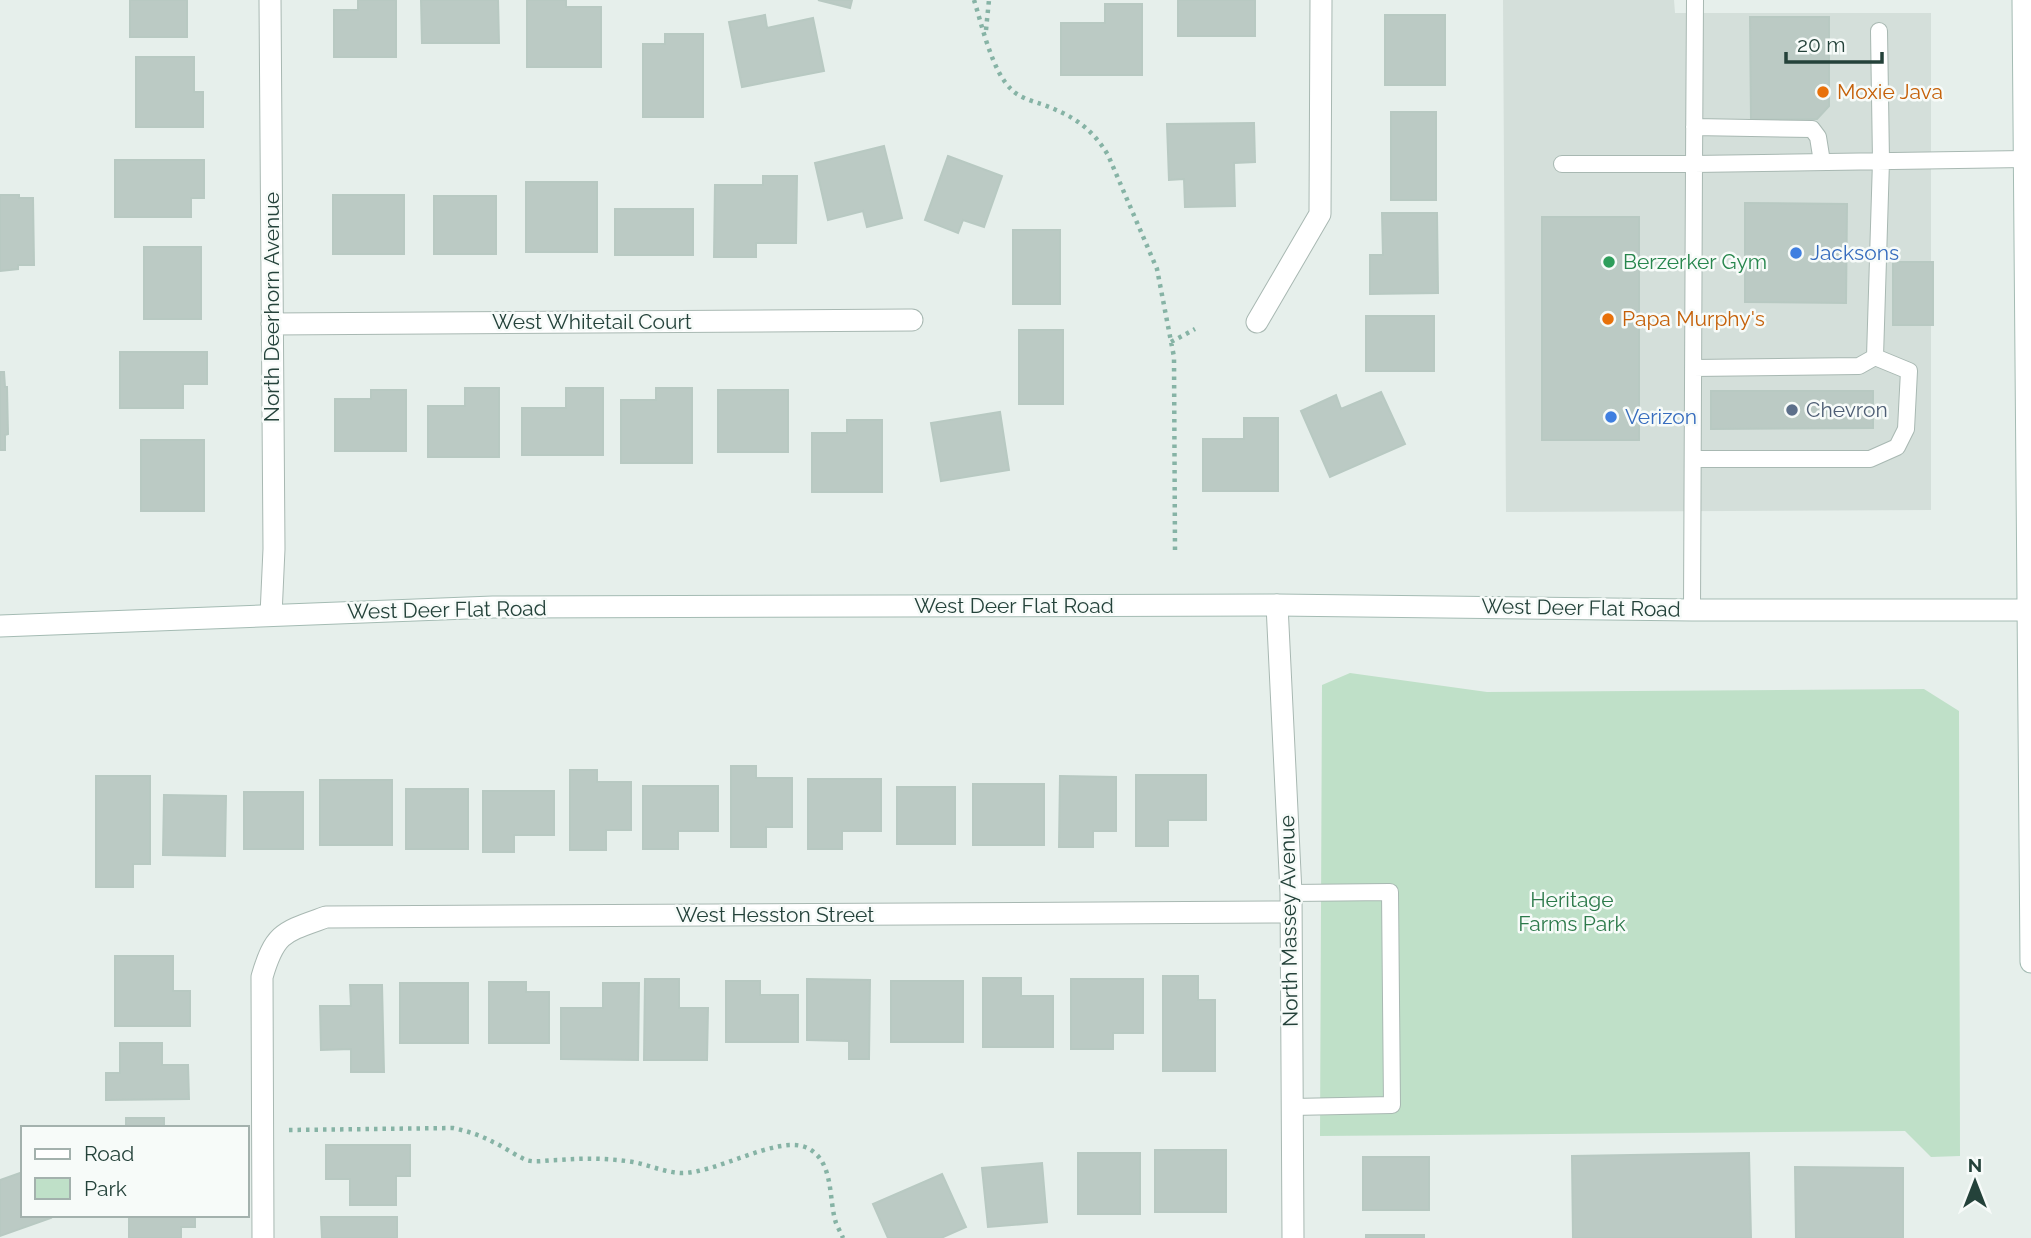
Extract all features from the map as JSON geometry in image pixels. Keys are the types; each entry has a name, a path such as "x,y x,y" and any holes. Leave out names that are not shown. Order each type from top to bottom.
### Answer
{"street":[{"name":"North Deerhorn Avenue","path":"270,0 274,549 271,615"},
{"path":"1257,321 1320,214 1321,0"},
{"path":"2023,0 2031,962"},
{"name":"West Whitetail Court","path":"272,324 912,320"},
{"name":"West Deer Flat Road","path":"0,626 494,607 1277,605 1692,610 2030,610"},
{"name":"North Massey Avenue","path":"1277,605 1291,902 1293,1238"},
{"name":"West Hesston Street","path":"263,1238 262,977 270,951 287,931 326,917 1291,902"}],"lane":[{"path":"1692,610 1695,0"},
{"path":"1875,357 1881,161 1879,31"},
{"path":"1694,127 1812,129 1818,136 1822,162"},
{"path":"1562,164 2024,159"},
{"path":"1693,368 1859,366 1875,357"},
{"path":"1693,459 1870,459 1897,447 1906,429 1909,371 1875,357"},
{"path":"1291,902 1390,892 1392,1105 1292,1107"}],"path":[{"path":"974,0 1001,77 1012,91 1026,99 1065,112 1098,138 1108,155 1157,269 1174,357 1175,551"},
{"path":"985,35 989,0"},
{"path":"1171,342 1195,329"},
{"path":"281,1129 453,1128 490,1140 527,1160 537,1162 583,1158 634,1162 680,1172 717,1167 775,1148 805,1147 816,1155 825,1168 836,1223 843,1238"}],"shaded area":[{"path":"1503,0 1674,0 1675,13 1931,13 1931,510 1506,512"}],"green space":[{"name":"Heritage Farms Park","path":"1350,673 1487,692 1924,689 1959,711 1960,1156 1931,1157 1905,1131 1320,1136 1322,685"}],"building":[{"path":"130,0 187,0 187,37 130,37"},
{"path":"358,0 396,0 396,57 334,57 334,10 358,10"},
{"path":"421,0 498,0 499,43 422,43"},
{"path":"527,0 566,0 566,7 601,7 601,67 527,67"},
{"path":"818,0 852,0 850,8"},
{"path":"1178,0 1255,0 1255,36 1178,36"},
{"path":"1105,4 1142,4 1142,75 1061,75 1061,23 1105,23"},
{"path":"765,15 767,28 813,18 824,71 742,87 729,22"},
{"path":"1385,15 1445,15 1445,85 1385,85"},
{"path":"1750,17 1829,17 1829,106 1817,119 1751,119"},
{"path":"665,34 703,34 703,117 643,117 643,44 665,44"},
{"path":"136,57 194,57 194,92 203,92 203,127 136,127"},
{"path":"1391,112 1436,112 1436,200 1391,200"},
{"path":"1254,123 1255,162 1234,163 1235,206 1185,207 1184,179 1169,180 1167,124"},
{"path":"884,146 902,218 867,227 863,211 828,220 815,163"},
{"path":"948,156 1002,176 984,227 963,220 958,233 925,220"},
{"path":"115,160 204,160 204,198 191,198 191,217 115,217"},
{"path":"763,176 797,176 796,243 756,243 756,257 714,257 715,185 763,185"},
{"path":"526,182 597,182 597,252 526,252"},
{"path":"0,195 33,198 34,265 18,265 18,269 0,271"},
{"path":"333,195 404,195 404,254 333,254"},
{"path":"434,196 496,196 496,254 434,254"},
{"name":"Jacksons","path":"1745,203 1847,204 1846,303 1745,302"},
{"path":"615,209 693,209 693,255 615,255"},
{"path":"1382,213 1437,213 1438,293 1370,294 1370,255 1383,255"},
{"path":"1542,217 1639,217 1639,440 1542,440"},
{"path":"1013,230 1060,230 1060,304 1013,304"},
{"path":"144,247 201,247 201,319 144,319"},
{"path":"1893,262 1933,262 1933,325 1893,325"},
{"path":"1366,316 1434,316 1434,371 1366,371"},
{"path":"1019,330 1063,330 1063,404 1019,404"},
{"path":"120,352 207,352 207,384 183,384 183,408 120,408"},
{"path":"0,372 4,372 7,387 8,434 5,435 5,450 0,450"},
{"path":"465,388 499,388 499,457 428,457 428,406 465,406"},
{"path":"566,388 603,388 603,455 522,455 522,408 566,408"},
{"path":"656,388 692,388 692,463 621,463 621,400 656,400"},
{"path":"371,390 406,390 406,451 335,451 335,399 371,399"},
{"path":"718,390 788,390 788,452 718,452"},
{"name":"Chevron","path":"1711,391 1873,391 1873,428 1711,429"},
{"path":"1381,392 1405,444 1330,477 1301,411 1336,395 1341,409"},
{"path":"1000,412 1009,470 941,481 931,423"},
{"path":"1244,418 1278,418 1278,491 1203,491 1203,439 1244,439"},
{"path":"847,420 882,420 882,492 812,492 812,433 847,433"},
{"path":"141,440 204,440 204,511 141,511"},
{"path":"731,766 756,766 756,778 792,778 792,827 766,827 766,847 731,847"},
{"path":"570,770 597,770 597,782 631,782 631,830 606,830 606,850 570,850"},
{"path":"1136,775 1206,775 1206,820 1168,820 1168,846 1136,846"},
{"path":"96,776 150,776 150,864 133,864 133,887 96,887"},
{"path":"1060,776 1116,777 1116,831 1093,831 1093,847 1059,847"},
{"path":"808,779 881,779 881,831 842,831 842,849 808,849"},
{"path":"320,780 392,780 392,845 320,845"},
{"path":"973,784 1044,784 1044,845 973,845"},
{"path":"643,786 718,786 718,831 678,831 678,849 643,849"},
{"path":"897,787 955,787 955,844 897,844"},
{"path":"406,789 468,789 468,849 406,849"},
{"path":"483,791 554,791 554,835 514,835 514,852 483,852"},
{"path":"244,792 303,792 303,849 244,849"},
{"path":"164,795 226,796 225,856 163,855"},
{"path":"115,956 173,956 173,991 190,991 190,1026 115,1026"},
{"path":"1163,976 1198,976 1198,1000 1215,1000 1215,1071 1163,1071"},
{"path":"983,978 1021,978 1021,996 1053,996 1053,1047 983,1047"},
{"path":"645,979 679,979 679,1008 708,1008 707,1060 644,1060"},
{"path":"807,979 870,980 869,1059 849,1059 849,1041 807,1040"},
{"path":"1071,979 1143,979 1143,1033 1113,1033 1113,1049 1071,1049"},
{"path":"726,981 760,981 760,995 798,995 798,1042 726,1042"},
{"path":"891,981 963,981 963,1042 891,1042"},
{"path":"489,982 526,982 526,992 549,992 549,1043 489,1043"},
{"path":"400,983 468,983 468,1043 400,1043"},
{"path":"603,983 639,983 638,1060 561,1059 561,1008 603,1008"},
{"path":"350,985 382,985 384,1072 351,1072 351,1049 321,1050 320,1006 351,1006"},
{"path":"120,1043 162,1043 162,1065 188,1065 189,1099 106,1100 106,1073 120,1073"},
{"path":"126,1118 164,1118 164,1126 126,1126"},
{"path":"326,1145 410,1145 410,1176 396,1176 396,1205 350,1205 350,1179 326,1179"},
{"path":"1155,1150 1226,1150 1226,1212 1155,1212"},
{"path":"1078,1153 1140,1153 1140,1214 1078,1214"},
{"path":"1749,1153 1751,1238 1573,1238 1572,1156"},
{"path":"1363,1157 1429,1157 1429,1210 1363,1210"},
{"path":"1042,1163 1047,1222 988,1227 982,1168"},
{"path":"1795,1167 1903,1168 1903,1238 1796,1238"},
{"path":"21,1173 21,1217 51,1218 0,1236 0,1180"},
{"path":"942,1174 966,1227 941,1238 888,1238 873,1204"},
{"path":"129,1217 195,1217 195,1227 181,1227 181,1238 129,1238"},
{"path":"321,1217 397,1217 397,1238 322,1238"},
{"path":"1366,1235 1424,1235 1424,1238 1366,1238"}],"place":[{"name":"Moxie Java","path":"1823,92"},
{"name":"Jacksons","path":"1796,253"},
{"name":"Berzerker Gym","path":"1609,262"},
{"name":"Papa Murphy's","path":"1608,319"},
{"name":"Chevron","path":"1792,410"},
{"name":"Verizon","path":"1611,417"}]}
